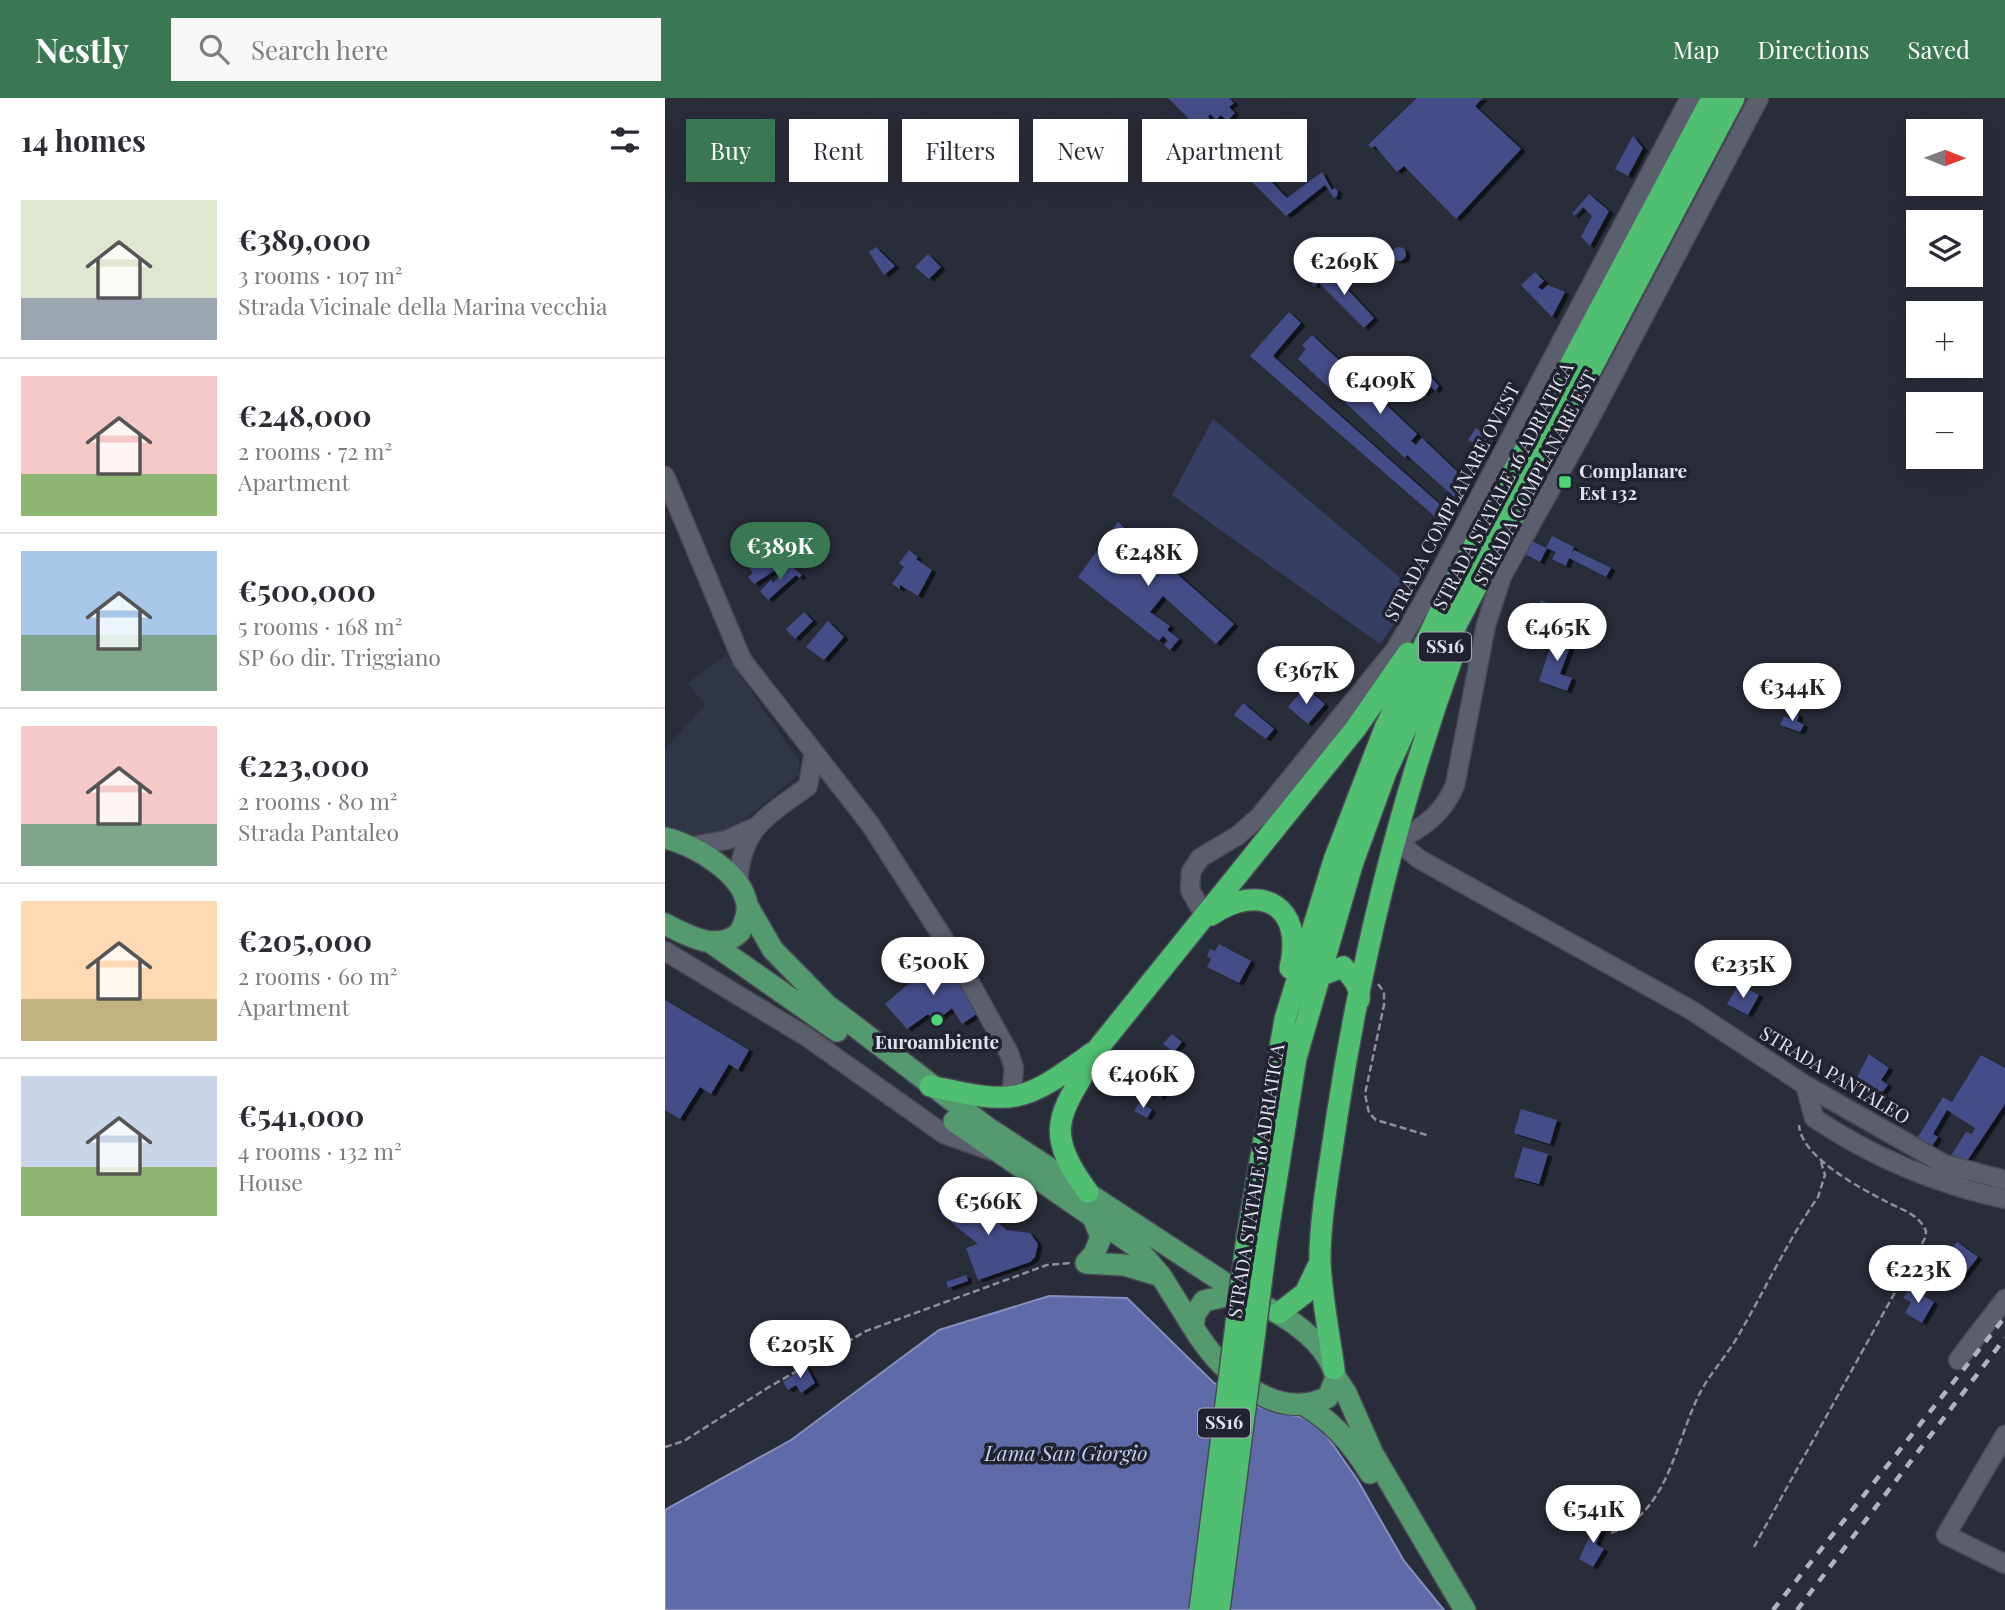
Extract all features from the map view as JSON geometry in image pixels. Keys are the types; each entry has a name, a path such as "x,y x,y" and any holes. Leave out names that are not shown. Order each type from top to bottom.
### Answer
{"highway":[{"name":"STRADA STATALE 16 ADRIATICA","path":"1219,1610 1257,1238 1296,1058 1352,865 1386,772 1457,600 1712,98"},
{"name":"STRADA STATALE 16 ADRIATICA","path":"1200,1610 1257,1238 1285,1019 1334,860 1380,740 1734,98"},
{"name":"SS16","path":"1088,1192 1070,1169 1063,1152 1061,1116 1069,1095 1100,1047 1206,918 1457,600"},
{"name":"SS16","path":"1358,1002 1417,760 1457,646 1457,600"},
{"name":"SS16","path":"1206,918 1233,901 1247,898 1263,899 1277,906 1287,917 1294,933 1294,949 1283,995 1285,1019"},
{"path":"1319,976 1343,967 1361,956 1373,939"},
{"name":"SS16","path":"1334,1373 1320,1262 1332,1147 1360,992 1353,977 1343,967"},
{"path":"930,1086 999,1099 1011,1098 1035,1092 1100,1047"},
{"path":"1279,1313 1305,1293 1320,1262"}],"main road":[{"path":"665,838 693,846 738,882 747,905 773,950 800,980 930,1086 1249,1299 1279,1313 1325,1352 1373,1454 1465,1610"},
{"path":"710,942 726,941 740,932 747,905"},
{"path":"665,924 689,936 710,942 803,1005 995,1152 1135,1246 1161,1276 1218,1364 1242,1382 1274,1399 1304,1405 1321,1415 1356,1451 1397,1521 1458,1610"},
{"path":"1086,1263 1094,1254 1101,1237 1093,1217"},
{"path":"1086,1263 1124,1265 1161,1276"},
{"path":"1193,1326 1195,1314 1204,1301 1216,1296 1249,1299"},
{"path":"1304,1405 1328,1397 1334,1373"}],"street":[{"name":"STRADA COMPLANARE OVEST","path":"1206,918 1190,890 1191,872 1201,858 1237,836 1259,817 1395,649 1441,571 1690,98"},
{"name":"STRADA COMPLANARE EST","path":"1397,840 1428,821 1450,799 1486,625 1502,576 1587,424 1759,98"},
{"path":"665,476 742,660 897,864 958,961 1003,1041 1014,1068 1011,1098"},
{"path":"693,846 727,840 755,827 808,786 814,752"},
{"path":"808,786 842,789"},
{"path":"738,882 740,858 755,827"},
{"name":"STRADA PANTALEO","path":"1397,840 1419,859 1691,1010 1805,1085 1944,1164 2005,1180"},
{"path":"665,951 807,1037 949,1137 995,1152"},
{"path":"1805,1085 1807,1116 1861,1149 1916,1174 1970,1192 2005,1199"},
{"path":"949,1137 959,1159"},
{"path":"1958,1360 2005,1299"},
{"path":"2005,1435 1946,1535 2005,1564"}],"path":[{"path":"1376,983 1384,992 1384,1004 1365,1094 1366,1104 1376,1120 1430,1136"},
{"path":"1754,1547 1925,1238 1926,1231 1920,1220 1871,1194 1820,1160 1800,1137 1807,1116"},
{"path":"1611,1533 1636,1520 1674,1461 1703,1387 1726,1357 1818,1197 1825,1175 1820,1160"},
{"path":"665,1447 684,1441 769,1387 866,1331 1047,1265 1086,1263"}],"shaded area":[{"path":"1213,419 1417,592 1380,644 1172,495"},
{"path":"726,655 799,761 799,775 739,824 722,833 700,836 665,828 665,749 705,705 688,683"}],"water":[{"name":"Lama San Giorgio","path":"1049,1296 1127,1298 1214,1383 1259,1407 1304,1418 1321,1428 1357,1479 1404,1561 1444,1610 665,1610 665,1510 791,1440 939,1330"}],"building":[{"path":"1168,98 1229,98 1234,103 1229,107 1235,113 1229,119 1221,115 1215,119 1210,114 1210,119 1189,119"},
{"path":"1417,98 1483,98 1475,106 1521,149 1456,219 1404,166 1397,172 1375,146 1372,148 1368,145"},
{"path":"1633,136 1643,148 1628,176 1615,169"},
{"path":"1322,172 1332,190 1334,188 1338,191 1334,198 1325,185 1286,216 1252,182 1272,182 1287,198"},
{"path":"1589,194 1609,211 1590,246 1581,237 1592,216 1583,207 1574,216 1572,214"},
{"path":"876,247 895,266 884,275 869,252"},
{"path":"1396,247 1402,247 1406,254 1402,261 1396,261 1392,257 1392,251"},
{"path":"928,254 941,267 929,279 915,267"},
{"path":"1327,267 1374,318 1364,328 1318,282 1312,285"},
{"path":"1535,272 1544,281 1538,287 1542,290 1548,285 1565,292 1552,317 1521,285"},
{"path":"1289,312 1301,323 1273,356 1453,516 1447,527 1250,356"},
{"path":"1312,335 1357,377 1362,371 1365,373 1360,380 1417,434 1411,441 1416,445 1422,438 1470,484 1460,502 1407,455 1405,458 1298,359 1306,349 1302,345"},
{"path":"1419,364 1439,386 1435,391 1431,387 1424,394 1406,375"},
{"path":"1476,428 1493,441 1484,457 1474,448 1481,435 1475,444 1468,440"},
{"path":"1118,522 1234,624 1216,644 1163,596 1150,612 1170,626 1167,630 1179,639 1170,650 1164,645 1168,641 1163,636 1159,641 1078,577"},
{"path":"1552,536 1574,547 1571,555 1574,550 1611,568 1606,577 1569,558 1566,566 1552,559 1556,552 1547,548 1540,562 1525,554 1532,541 1546,548"},
{"path":"786,537 801,548 792,556 780,542"},
{"path":"909,550 918,557 916,559 932,570 918,596 900,585 900,589 892,584 904,567 899,563"},
{"path":"764,552 777,569 754,584 748,577 753,573 750,569 755,565 753,562"},
{"path":"790,565 802,575 799,578 796,575 768,600 760,591 771,580 773,583"},
{"path":"1541,600 1566,613 1560,625 1538,614"},
{"path":"804,612 813,621 795,639 786,629"},
{"path":"828,621 844,637 824,660 806,647"},
{"path":"1555,633 1573,639 1560,674 1572,678 1567,691 1539,681"},
{"path":"1305,687 1325,704 1308,724 1288,707"},
{"path":"1243,703 1274,729 1266,739 1234,715"},
{"path":"1793,712 1799,715 1797,721 1804,725 1800,732 1780,725 1784,716 1790,719"},
{"path":"1219,944 1251,961 1239,983 1207,967 1211,959 1207,956 1210,949 1215,951"},
{"path":"945,953 978,1013 962,1024 952,1008 935,1022 928,1014 907,1029 885,1004 933,963 944,976 948,972 939,958"},
{"path":"1739,984 1759,995 1748,1015 1727,1004"},
{"path":"665,1000 749,1050 738,1070 729,1064 711,1094 700,1087 680,1119 665,1110"},
{"path":"1172,1034 1182,1042 1174,1052 1163,1044"},
{"path":"1869,1054 1889,1068 1881,1080 1888,1085 1880,1095 1854,1083"},
{"path":"1981,1055 2005,1068 2005,1104 1963,1167 1950,1157 1966,1132 1972,1134 1975,1128 1947,1110 1933,1134 1938,1137 1931,1148 1916,1140 1943,1097 1952,1102"},
{"path":"1149,1057 1171,1083 1160,1098 1135,1070"},
{"path":"1140,1102 1152,1110 1147,1118 1134,1111"},
{"path":"1521,1109 1557,1120 1550,1144 1514,1133"},
{"path":"1523,1147 1548,1154 1539,1184 1514,1177"},
{"path":"942,1191 960,1192 1007,1230 1030,1233 1038,1244 1035,1257 1030,1262 978,1280 966,1248 978,1244 942,1215"},
{"path":"1957,1242 1978,1257 1960,1280 1940,1264"},
{"path":"966,1275 968,1281 948,1288 946,1282"},
{"path":"1910,1288 1934,1302 1922,1323 1905,1313 1911,1302 1903,1298"},
{"path":"806,1366 815,1383 801,1393 796,1385 788,1390 783,1382"},
{"path":"1598,1518 1605,1522 1596,1544 1604,1549 1593,1567 1579,1559"}],"railway":[{"path":"1773,1610 2005,1317"},
{"path":"1797,1610 2005,1338"}],"place":[{"name":"Complanare Est 132","path":"1565,482"},
{"name":"Euroambiente","path":"937,1020"}]}
